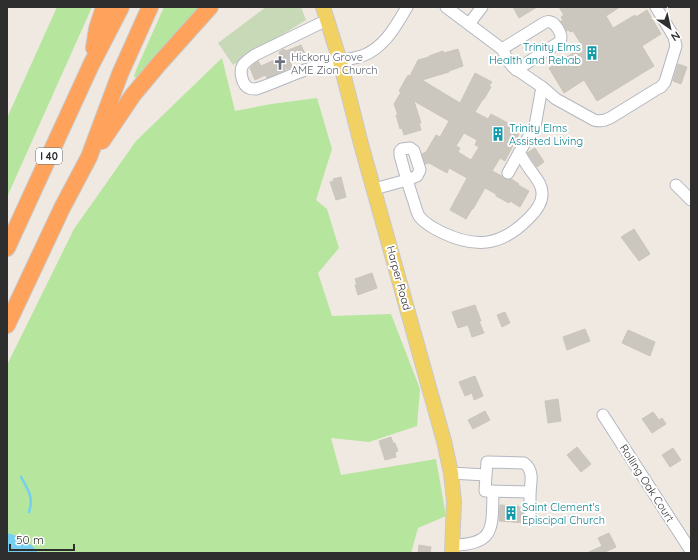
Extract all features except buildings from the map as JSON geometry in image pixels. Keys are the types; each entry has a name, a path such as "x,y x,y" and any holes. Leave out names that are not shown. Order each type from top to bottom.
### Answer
{"highway":[{"path":"91,65 97,29 104,7"},
{"name":"I 40","path":"7,248 91,65 121,7"},
{"path":"7,325 62,208 89,157 120,74 150,7"},
{"path":"89,157 97,148 133,95 210,7"}],"main road":[{"name":"Harper Road","path":"326,13 442,433 451,473 454,501 452,549"}],"street":[{"path":"326,13 245,62 241,72 242,78 246,85 249,88 256,89 311,67 340,61 374,50 395,27 407,7"},
{"path":"446,7 502,49 510,64 516,70 542,87 556,99 599,122 610,118 661,87 664,82 676,48 676,43 656,7"},
{"path":"468,24 482,7"},
{"path":"502,49 544,23 549,21 554,24 561,35 558,43 516,70"},
{"path":"508,173 535,126 542,87"},
{"path":"374,189 407,180 419,216 429,225 461,240 480,242 492,241 504,238 518,228 533,214 541,201 543,193 539,182 520,153"},
{"path":"676,185 691,200"},
{"name":"Rolling Oak Court","path":"603,415 691,551"},
{"path":"530,492 485,491 487,462 524,463 530,469 531,475 530,515"},
{"path":"451,473 486,475"},
{"path":"452,549 480,540 486,536 491,527 493,491"}],"green space":[{"path":"57,7 92,7 7,197 7,118"},
{"path":"164,7 200,7 138,78 134,77 136,70"},
{"path":"266,7 301,7 306,20 233,65 218,43"},
{"path":"222,58 235,111 271,104 317,98 332,149 316,200 327,209 339,248 318,273 332,316 391,314 420,389 417,426 369,442 331,438 341,475 436,459 446,516 418,528 411,553 7,553 7,365 74,229 136,141"}],"water":[{"path":"7,533 25,540 38,553 7,553"}],"waterway":[{"path":"21,477 31,498 29,512"}],"place":[{"name":"Trinity Elms Health and Rehab","path":"592,53"},
{"name":"Hickory Grove AME Zion Church","path":"280,63"},
{"name":"Trinity Elms Assisted Living","path":"498,134"},
{"name":"Saint Clement's Episcipal Church","path":"511,513"}]}
